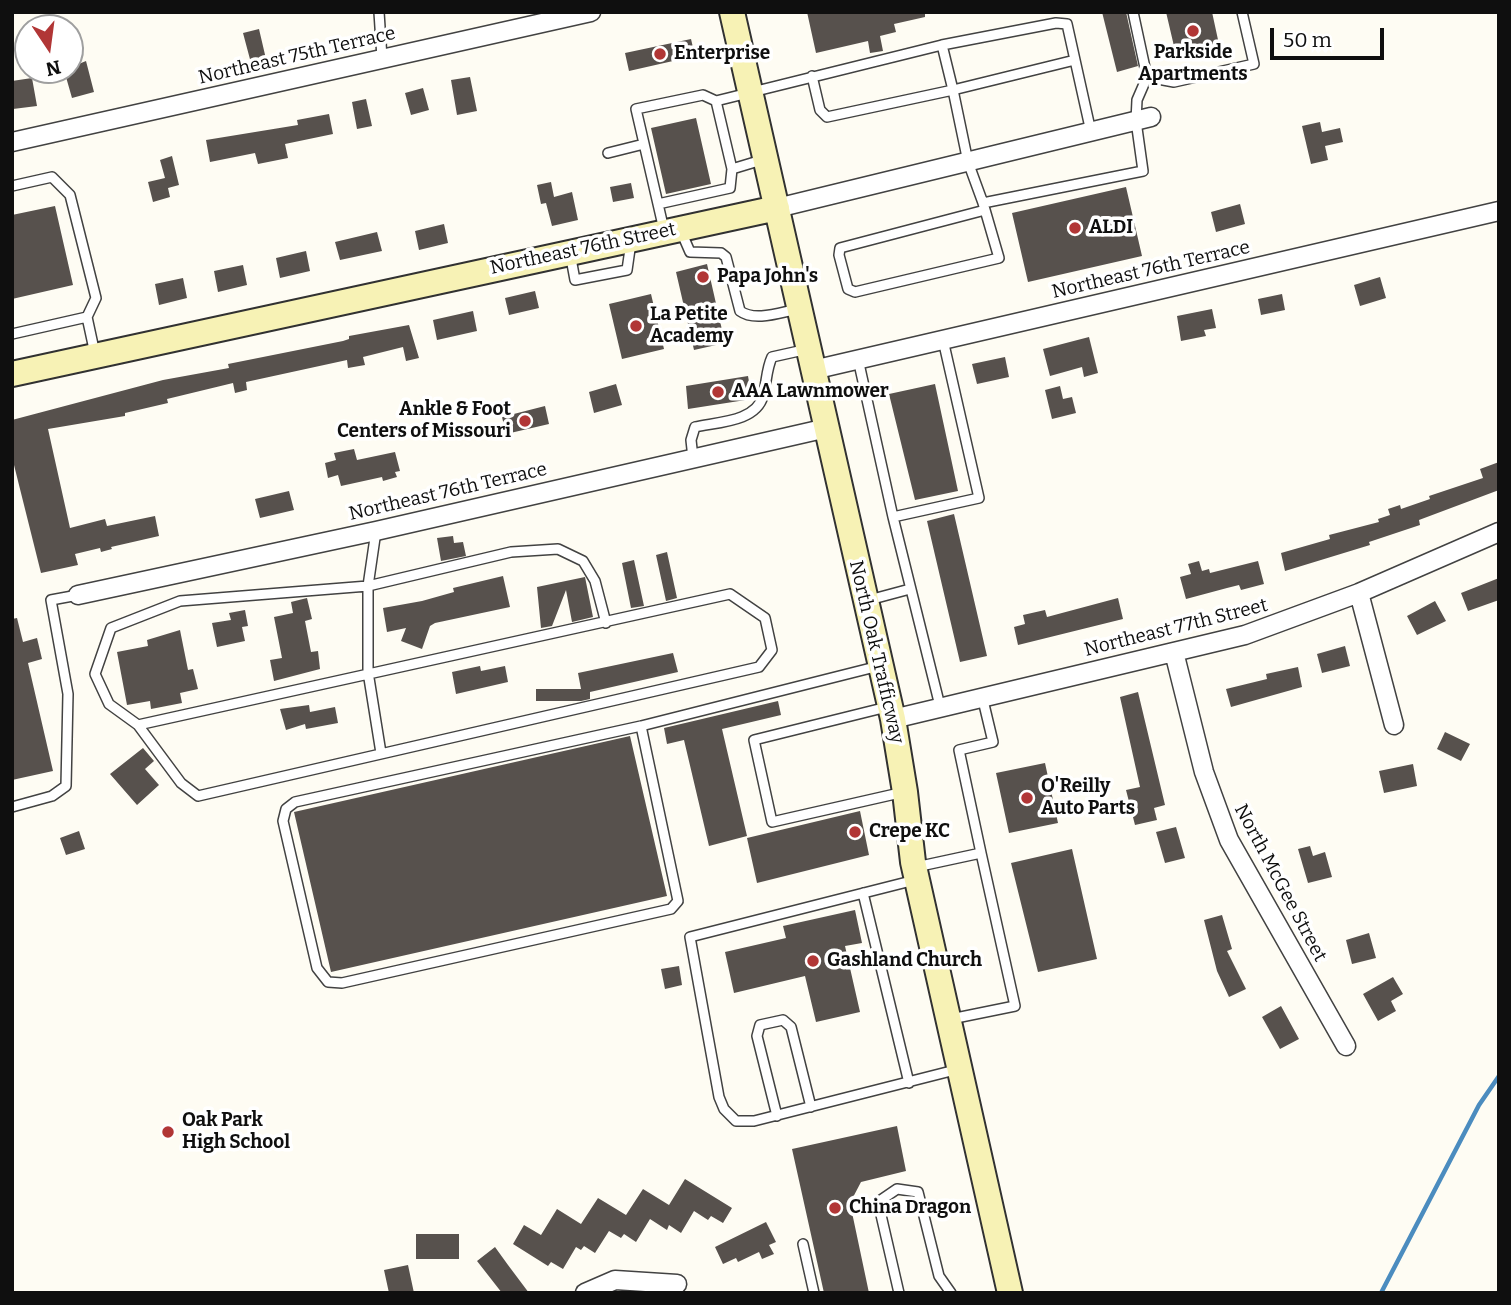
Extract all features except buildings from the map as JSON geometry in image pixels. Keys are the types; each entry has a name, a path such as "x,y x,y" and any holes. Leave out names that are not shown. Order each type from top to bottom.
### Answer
{"main road":[{"name":"North Oak Trafficway","path":"732,12 891,713 905,792 915,874 1010,1293"},
{"name":"Northeast 76th Street","path":"12,374 777,208"}],"street":[{"name":"Northeast 75th Terrace","path":"12,142 591,12"},
{"name":"Northeast 76th Street","path":"777,208 1144,119"},
{"name":"Northeast 76th Terrace","path":"811,359 858,359 1499,211"},
{"name":"Northeast 76th Terrace","path":"78,595 376,531 827,428"},
{"name":"Northeast 77th Street","path":"891,713 940,706 1245,635 1359,593 1499,532"},
{"path":"1359,593 1394,725"},
{"name":"North McGee Street","path":"1174,652 1204,772 1229,840 1346,1045"},
{"path":"585,1293 615,1280 677,1284"}],"lane":[{"path":"379,12 382,58"},
{"path":"942,45 968,162 984,206 999,258 855,292 848,289 839,255 840,248 984,206 1143,171 1144,119 1137,100 1147,77 1133,12"},
{"path":"1147,77 1174,82 1254,64 1242,12"},
{"path":"801,309 754,317 746,315 740,311 726,257 721,253 690,252 671,229 658,204 636,109 703,95 716,101 750,90 942,45 1056,23 1067,24 1091,132"},
{"path":"812,76 820,110 827,117 1075,60"},
{"path":"658,204 730,188 732,169 716,101"},
{"path":"608,153 644,144"},
{"path":"732,169 765,159"},
{"path":"12,187 52,177 70,195 96,298 87,317 95,355"},
{"path":"12,334 87,317"},
{"path":"892,517 979,498 943,340"},
{"path":"693,458 691,440 695,428 746,416 758,406 763,397 766,371 772,357 811,359"},
{"path":"858,359 892,517 940,706"},
{"path":"376,531 368,586 368,672 381,752"},
{"path":"138,725 368,672 606,623 730,594 765,618 772,650 759,667 198,796 181,783 138,725 109,704 95,674 111,628 180,601 368,586 511,552 558,549 583,561 596,581 606,623"},
{"path":"864,601 910,589"},
{"path":"12,807 52,796 66,786 68,694 51,600 78,595"},
{"path":"640,726 678,901 671,909 341,983 328,982 317,968 283,821 286,809 295,802 640,726 880,666"},
{"path":"948,1019 1015,1006 958,750 993,741 982,696"},
{"path":"891,713 754,740 772,822 905,792"},
{"path":"960,1069 754,1122 736,1121 724,1109 719,1097 690,937 863,893 981,853"},
{"path":"863,893 909,1083"},
{"path":"777,1116 757,1036 760,1025 783,1020 791,1027 811,1107"},
{"path":"899,1293 878,1202 897,1189 918,1192 939,1276 951,1293"},
{"path":"803,1244 814,1293"}],"waterway":[{"path":"1381,1293 1479,1105 1499,1076"}],"place":[{"name":"Parkside Apartments","path":"1193,31"},
{"name":"Enterprise","path":"660,54"},
{"name":"ALDI","path":"1075,228"},
{"name":"Papa John's","path":"703,277"},
{"name":"La Petite Academy","path":"636,326"},
{"name":"AAA Lawnmower","path":"718,392"},
{"name":"Ankle & Foot Centers of Missouri","path":"525,421"},
{"name":"O'Reilly Auto Parts","path":"1027,798"},
{"name":"Crepe KC","path":"855,832"},
{"name":"Gashland Church","path":"813,961"},
{"name":"Oak Park High School","path":"168,1132"},
{"name":"China Dragon","path":"835,1208"}]}
